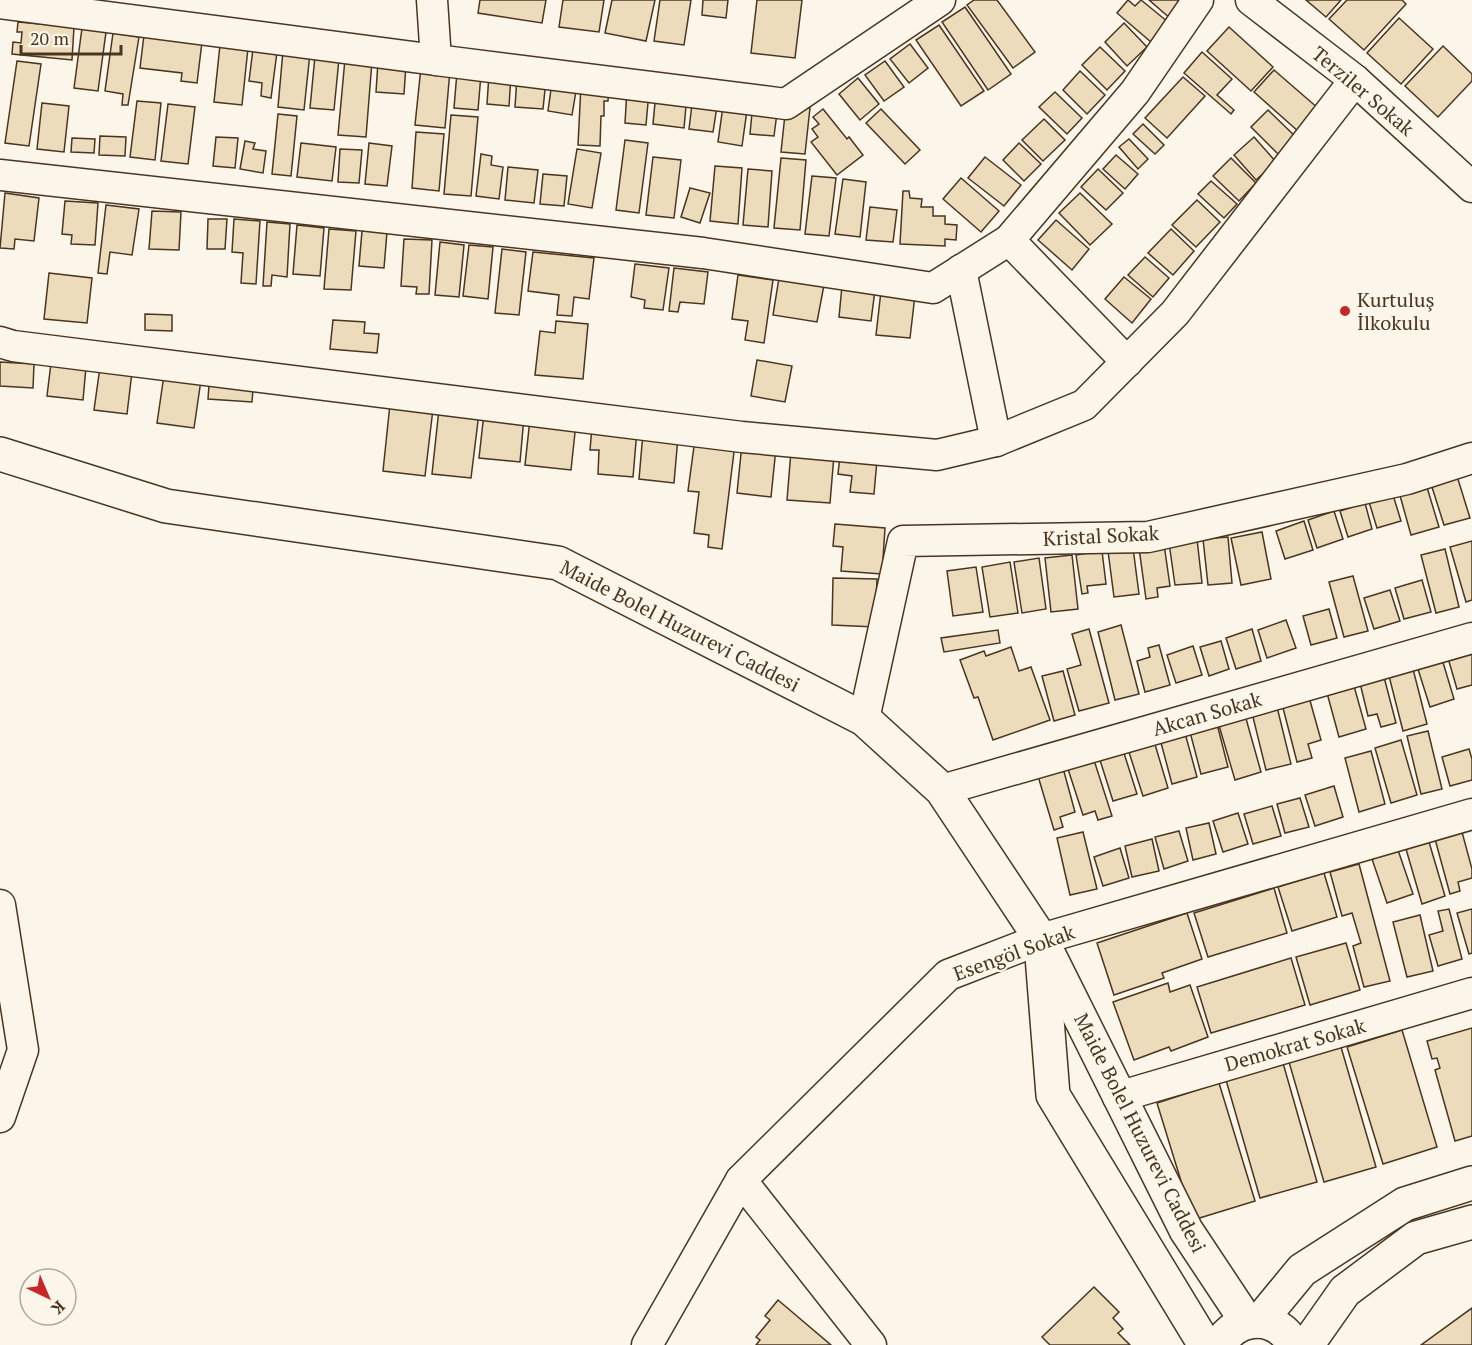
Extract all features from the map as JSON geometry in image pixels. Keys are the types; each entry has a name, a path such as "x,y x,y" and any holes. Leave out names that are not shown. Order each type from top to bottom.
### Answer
{"main road":[{"name":"Maide Bolel Huzurevi Caddesi","path":"0,454 166,506 558,563 864,719 942,790 1041,939 1186,1230 1254,1322"},
{"name":"Maide Bolel Huzurevi Caddesi","path":"1041,939 1053,1095 1205,1345"},
{"path":"1254,1322 1302,1270 1406,1203 1472,1183"},
{"path":"1307,1345 1345,1291 1416,1238 1472,1222"},
{"path":"1219,1345 1224,1336 1235,1327 1254,1322 1273,1324 1285,1332 1294,1345"}],"street":[{"path":"432,0 436,60"},
{"path":"0,3 786,104 939,0"},
{"path":"0,176 703,253 933,288 1009,240 1135,92 1198,0"},
{"name":"Terziler Sokak","path":"1251,0 1355,80 1472,187"},
{"path":"0,342 13,346 754,438 937,455 996,441 1084,405 1175,313 1355,80"},
{"path":"1009,240 1127,362"},
{"path":"961,270 996,441"},
{"name":"Kristal Sokak","path":"864,719 903,541 1148,537 1407,478 1472,458"},
{"name":"Akcan Sokak","path":"942,790 1472,638"},
{"name":"Esengöl Sokak","path":"647,1345 741,1180 948,975 1041,939 1472,814"},
{"path":"0,905 23,1050 0,1117"},
{"name":"Demokrat Sokak","path":"1118,1097 1472,993"},
{"path":"741,1180 871,1345"}],"building":[{"path":"480,0 546,0 542,23 478,13"},
{"path":"563,0 604,0 599,32 559,27"},
{"path":"612,0 655,0 646,41 605,33"},
{"path":"660,0 691,0 684,45 654,41"},
{"path":"703,0 728,0 726,18 702,15"},
{"path":"757,0 802,0 795,58 751,53"},
{"path":"974,0 997,0 1035,52 1013,68 967,5"},
{"path":"1128,0 1135,6 1141,0 1168,22 1151,42 1117,13"},
{"path":"1149,0 1188,0 1171,19"},
{"path":"1306,0 1341,0 1326,17"},
{"path":"1347,0 1402,0 1406,4 1364,50 1329,19"},
{"path":"965,7 1011,74 988,90 942,22"},
{"path":"1399,18 1433,49 1401,84 1367,53"},
{"path":"18,22 74,27 72,60 12,54 13,42 21,43 22,32 17,32"},
{"path":"1124,23 1147,47 1127,66 1105,42"},
{"path":"939,25 984,91 961,106 916,40"},
{"path":"1229,27 1273,67 1251,91 1207,51"},
{"path":"82,28 106,32 98,91 74,88"},
{"path":"113,33 139,37 128,105 122,105 123,94 105,91"},
{"path":"144,35 202,42 197,83 181,81 182,73 140,68"},
{"path":"910,44 928,68 909,83 890,59"},
{"path":"220,45 248,48 242,105 214,102"},
{"path":"1443,46 1472,74 1472,81 1438,117 1405,86"},
{"path":"1100,47 1125,71 1107,90 1082,65"},
{"path":"253,49 277,52 271,98 261,96 262,83 249,81"},
{"path":"283,51 310,53 304,110 278,107"},
{"path":"1202,52 1232,79 1217,95 1234,110 1231,114 1184,73"},
{"path":"315,56 339,59 334,110 310,108"},
{"path":"345,59 372,61 366,137 338,135"},
{"path":"17,61 41,64 29,146 5,143"},
{"path":"885,61 904,87 884,101 865,75"},
{"path":"378,62 406,64 404,94 376,92"},
{"path":"421,67 450,70 445,128 415,125"},
{"path":"1274,70 1319,109 1299,132 1254,92"},
{"path":"1080,71 1105,95 1087,114 1063,90"},
{"path":"457,72 481,74 478,110 454,108"},
{"path":"489,74 511,76 509,106 487,104"},
{"path":"517,77 546,80 543,109 515,107"},
{"path":"1183,77 1205,96 1167,138 1145,118"},
{"path":"858,78 879,104 860,120 839,94"},
{"path":"552,82 577,85 572,115 548,111"},
{"path":"581,85 609,86 608,101 604,101 604,116 601,116 600,146 578,145"},
{"path":"627,89 649,91 646,125 625,123"},
{"path":"656,92 687,95 684,128 653,124"},
{"path":"1055,92 1082,118 1067,134 1039,107"},
{"path":"693,96 718,100 713,132 689,129"},
{"path":"724,99 748,103 742,146 718,142"},
{"path":"137,101 161,103 155,160 130,157"},
{"path":"753,102 778,105 774,136 750,134"},
{"path":"42,103 69,106 64,152 37,149"},
{"path":"168,104 195,107 188,164 161,161"},
{"path":"786,105 810,108 805,154 781,152"},
{"path":"823,109 863,155 837,175 811,142 818,137 812,129 819,124 813,117"},
{"path":"881,109 920,150 905,164 866,123"},
{"path":"1268,110 1297,138 1280,156 1251,127"},
{"path":"278,114 297,116 291,176 272,174"},
{"path":"451,115 478,117 471,196 444,194"},
{"path":"1044,119 1065,140 1043,161 1022,140"},
{"path":"1143,124 1164,145 1155,154 1133,134"},
{"path":"416,132 444,134 439,191 412,188"},
{"path":"100,136 126,137 125,156 99,155"},
{"path":"216,137 238,138 235,168 213,166"},
{"path":"1254,137 1276,162 1256,180 1234,155"},
{"path":"72,138 95,139 94,153 71,152"},
{"path":"1129,139 1148,159 1138,169 1119,147"},
{"path":"625,140 648,143 639,213 616,210"},
{"path":"245,141 255,143 253,149 266,151 263,173 240,169"},
{"path":"301,143 336,147 332,181 297,177"},
{"path":"369,143 392,146 387,186 365,184"},
{"path":"1019,143 1041,164 1024,181 1003,160"},
{"path":"340,149 362,150 359,183 338,182"},
{"path":"577,149 601,153 592,208 568,204"},
{"path":"481,154 492,156 491,165 503,167 499,199 476,196"},
{"path":"1116,155 1138,174 1125,189 1103,169"},
{"path":"653,157 681,160 674,218 646,215"},
{"path":"985,157 1021,185 1004,206 968,178"},
{"path":"781,158 806,160 800,230 774,228"},
{"path":"1231,158 1256,183 1239,201 1213,176"},
{"path":"715,166 742,168 738,224 710,221"},
{"path":"508,167 538,170 534,203 505,200"},
{"path":"748,169 772,171 768,227 743,225"},
{"path":"1098,169 1123,193 1106,210 1081,187"},
{"path":"543,174 567,176 564,206 540,204"},
{"path":"812,176 836,178 829,236 805,234"},
{"path":"961,178 999,211 981,232 943,199"},
{"path":"843,179 866,182 860,237 835,234"},
{"path":"1211,181 1237,204 1224,218 1198,194"},
{"path":"690,188 710,193 700,223 681,217"},
{"path":"903,191 909,191 910,198 922,199 921,207 933,207 933,216 945,216 945,224 957,225 956,240 945,239 945,246 900,244"},
{"path":"5,193 39,198 34,241 15,239 14,249 0,248"},
{"path":"1080,193 1112,224 1090,245 1059,213"},
{"path":"1197,200 1220,222 1196,247 1172,225"},
{"path":"65,201 98,203 95,245 71,244 72,235 62,234"},
{"path":"106,205 139,209 132,255 110,252 107,274 98,273"},
{"path":"870,207 897,210 893,242 866,240"},
{"path":"152,211 181,212 179,250 149,249"},
{"path":"208,219 227,219 225,249 207,249"},
{"path":"234,219 260,221 256,284 241,283 243,253 232,252"},
{"path":"1056,220 1089,249 1072,270 1038,240"},
{"path":"267,222 290,224 287,277 272,275 271,286 263,286"},
{"path":"297,225 324,228 320,276 293,274"},
{"path":"329,229 356,231 351,290 324,289"},
{"path":"1171,229 1194,251 1173,275 1148,253"},
{"path":"362,231 387,232 384,268 359,266"},
{"path":"404,239 432,240 429,294 416,294 417,287 401,286"},
{"path":"440,242 464,245 459,297 435,295"},
{"path":"469,245 493,247 488,299 463,296"},
{"path":"502,249 526,252 519,315 495,313"},
{"path":"533,252 594,258 589,299 574,297 572,316 557,315 559,295 528,291"},
{"path":"1145,257 1169,278 1153,297 1128,275"},
{"path":"635,264 669,268 663,310 644,308 645,300 631,297"},
{"path":"674,268 708,272 704,304 680,302 678,312 669,311"},
{"path":"49,273 92,278 87,323 44,319"},
{"path":"738,275 773,280 764,343 745,340 748,321 732,319"},
{"path":"1124,277 1151,299 1132,323 1105,299"},
{"path":"779,278 824,285 817,322 773,315"},
{"path":"842,286 875,290 871,321 839,317"},
{"path":"881,291 915,295 910,338 876,335"},
{"path":"145,314 172,315 172,331 145,330"},
{"path":"333,320 365,322 364,333 379,334 377,353 330,349"},
{"path":"556,321 588,324 583,379 535,375 540,331 555,333"},
{"path":"757,360 792,366 785,402 751,396"},
{"path":"0,362 34,364 33,388 0,386"},
{"path":"51,363 86,367 83,400 47,396"},
{"path":"100,367 132,372 127,414 94,410"},
{"path":"164,375 201,380 194,428 157,423"},
{"path":"209,385 253,389 252,402 208,399"},
{"path":"390,404 433,409 425,476 383,471"},
{"path":"439,409 479,413 471,478 432,474"},
{"path":"484,413 524,417 520,462 479,458"},
{"path":"530,419 576,423 571,470 525,465"},
{"path":"592,427 637,430 633,477 598,474 599,450 590,450"},
{"path":"643,433 678,437 674,483 639,479"},
{"path":"695,439 735,444 722,549 708,547 709,535 694,533 699,492 688,491"},
{"path":"742,444 776,448 771,497 737,493"},
{"path":"791,451 834,455 830,503 787,500"},
{"path":"840,456 877,460 874,494 850,492 852,476 838,474"},
{"path":"1457,476 1470,518 1444,525 1431,484"},
{"path":"1426,484 1439,527 1411,535 1399,492"},
{"path":"1393,495 1401,521 1377,528 1369,502"},
{"path":"1365,503 1372,529 1348,537 1340,511"},
{"path":"1334,511 1343,539 1317,548 1308,520"},
{"path":"1304,521 1313,550 1285,559 1276,531"},
{"path":"835,524 885,528 882,574 841,571 843,547 833,546"},
{"path":"1262,532 1271,579 1241,585 1231,538"},
{"path":"1228,537 1232,583 1208,585 1203,539"},
{"path":"1197,539 1202,583 1175,585 1169,543"},
{"path":"1472,541 1472,600 1466,602 1450,547"},
{"path":"1164,544 1170,586 1157,588 1158,597 1146,599 1139,548"},
{"path":"1133,548 1139,594 1114,597 1108,551"},
{"path":"1445,549 1459,607 1436,613 1421,555"},
{"path":"1102,551 1106,584 1087,586 1088,593 1082,594 1076,555"},
{"path":"1072,555 1078,609 1051,612 1045,558"},
{"path":"1039,558 1046,609 1022,613 1014,562"},
{"path":"1010,562 1018,613 990,617 982,567"},
{"path":"976,567 983,612 953,616 947,571"},
{"path":"1353,576 1368,631 1344,637 1329,582"},
{"path":"833,578 877,579 875,627 832,625"},
{"path":"1422,580 1431,612 1404,619 1395,588"},
{"path":"1390,590 1400,621 1374,629 1364,598"},
{"path":"1329,609 1337,638 1311,645 1303,616"},
{"path":"1286,620 1296,648 1267,658 1258,630"},
{"path":"1121,625 1139,694 1115,700 1098,632"},
{"path":"1089,629 1109,703 1079,711 1067,669 1081,665 1072,634"},
{"path":"1252,629 1261,661 1236,669 1226,638"},
{"path":"998,630 1000,643 944,652 941,638"},
{"path":"1221,641 1229,669 1209,676 1200,647"},
{"path":"1159,645 1170,685 1145,692 1137,661 1150,657 1148,648"},
{"path":"1193,646 1202,675 1176,683 1167,655"},
{"path":"1011,647 1019,671 1031,667 1050,720 993,740 978,697 974,698 960,660 984,651 986,656"},
{"path":"1472,651 1472,685 1457,689 1448,658"},
{"path":"1442,659 1454,699 1430,707 1417,666"},
{"path":"1413,669 1427,724 1403,731 1389,676"},
{"path":"1063,671 1075,715 1054,721 1042,676"},
{"path":"1384,677 1396,723 1381,727 1377,714 1368,716 1360,683"},
{"path":"1354,686 1366,729 1339,737 1327,693"},
{"path":"1309,697 1321,740 1308,744 1312,758 1297,762 1282,704"},
{"path":"1277,707 1291,764 1266,770 1252,713"},
{"path":"1245,715 1261,772 1235,780 1218,722"},
{"path":"1217,724 1228,767 1201,774 1190,732"},
{"path":"1428,731 1442,789 1421,794 1407,736"},
{"path":"1185,733 1197,777 1172,784 1160,739"},
{"path":"1401,740 1417,795 1391,803 1375,748"},
{"path":"1154,741 1168,788 1143,796 1128,749"},
{"path":"1469,749 1472,759 1472,780 1450,786 1442,757"},
{"path":"1123,750 1137,794 1113,801 1099,757"},
{"path":"1371,751 1385,804 1359,812 1345,758"},
{"path":"1093,757 1112,816 1098,820 1095,811 1083,815 1067,766"},
{"path":"1063,768 1075,812 1060,817 1063,827 1054,830 1038,776"},
{"path":"1334,786 1343,817 1315,826 1305,795"},
{"path":"1300,798 1309,827 1285,833 1277,804"},
{"path":"1272,806 1281,836 1253,844 1244,814"},
{"path":"1238,813 1248,844 1223,852 1213,821"},
{"path":"1209,823 1216,854 1193,860 1186,828"},
{"path":"1179,831 1188,861 1164,869 1155,837"},
{"path":"1083,832 1097,889 1070,895 1057,838"},
{"path":"1462,832 1472,869 1472,878 1458,882 1460,891 1450,894 1435,839"},
{"path":"1152,839 1159,871 1132,877 1125,846"},
{"path":"1429,842 1445,896 1422,904 1406,849"},
{"path":"1120,848 1129,878 1103,886 1094,857"},
{"path":"1398,850 1413,894 1387,903 1372,859"},
{"path":"1359,864 1390,981 1364,987 1353,946 1361,943 1352,913 1342,916 1330,872"},
{"path":"1324,873 1337,917 1292,931 1278,887"},
{"path":"1274,888 1287,933 1208,957 1194,913"},
{"path":"1449,909 1462,959 1438,966 1429,935 1443,931 1438,911"},
{"path":"1472,909 1472,953 1469,954 1457,913"},
{"path":"1187,913 1202,959 1162,973 1164,978 1114,995 1097,943"},
{"path":"1420,915 1433,971 1407,977 1393,922"},
{"path":"1346,943 1360,990 1310,1005 1296,957"},
{"path":"1291,958 1305,1005 1211,1033 1197,987"},
{"path":"1168,983 1170,992 1190,985 1208,1037 1171,1051 1169,1047 1134,1060 1113,1002"},
{"path":"1472,1028 1472,1136 1455,1141 1435,1070 1440,1068 1437,1058 1432,1059 1427,1041"},
{"path":"1402,1030 1437,1147 1383,1164 1347,1047"},
{"path":"1341,1047 1376,1167 1324,1182 1289,1062"},
{"path":"1283,1063 1317,1182 1260,1198 1226,1080"},
{"path":"1219,1083 1255,1201 1193,1220 1157,1103"},
{"path":"1094,1287 1119,1312 1113,1318 1123,1329 1118,1333 1130,1345 1050,1345 1042,1337"},
{"path":"778,1300 831,1345 756,1345 760,1340 756,1337 770,1320 765,1316"},
{"path":"1472,1308 1472,1345 1421,1345"}],"place":[{"name":"Kurtuluş İlkokulu","path":"1345,311"}]}
